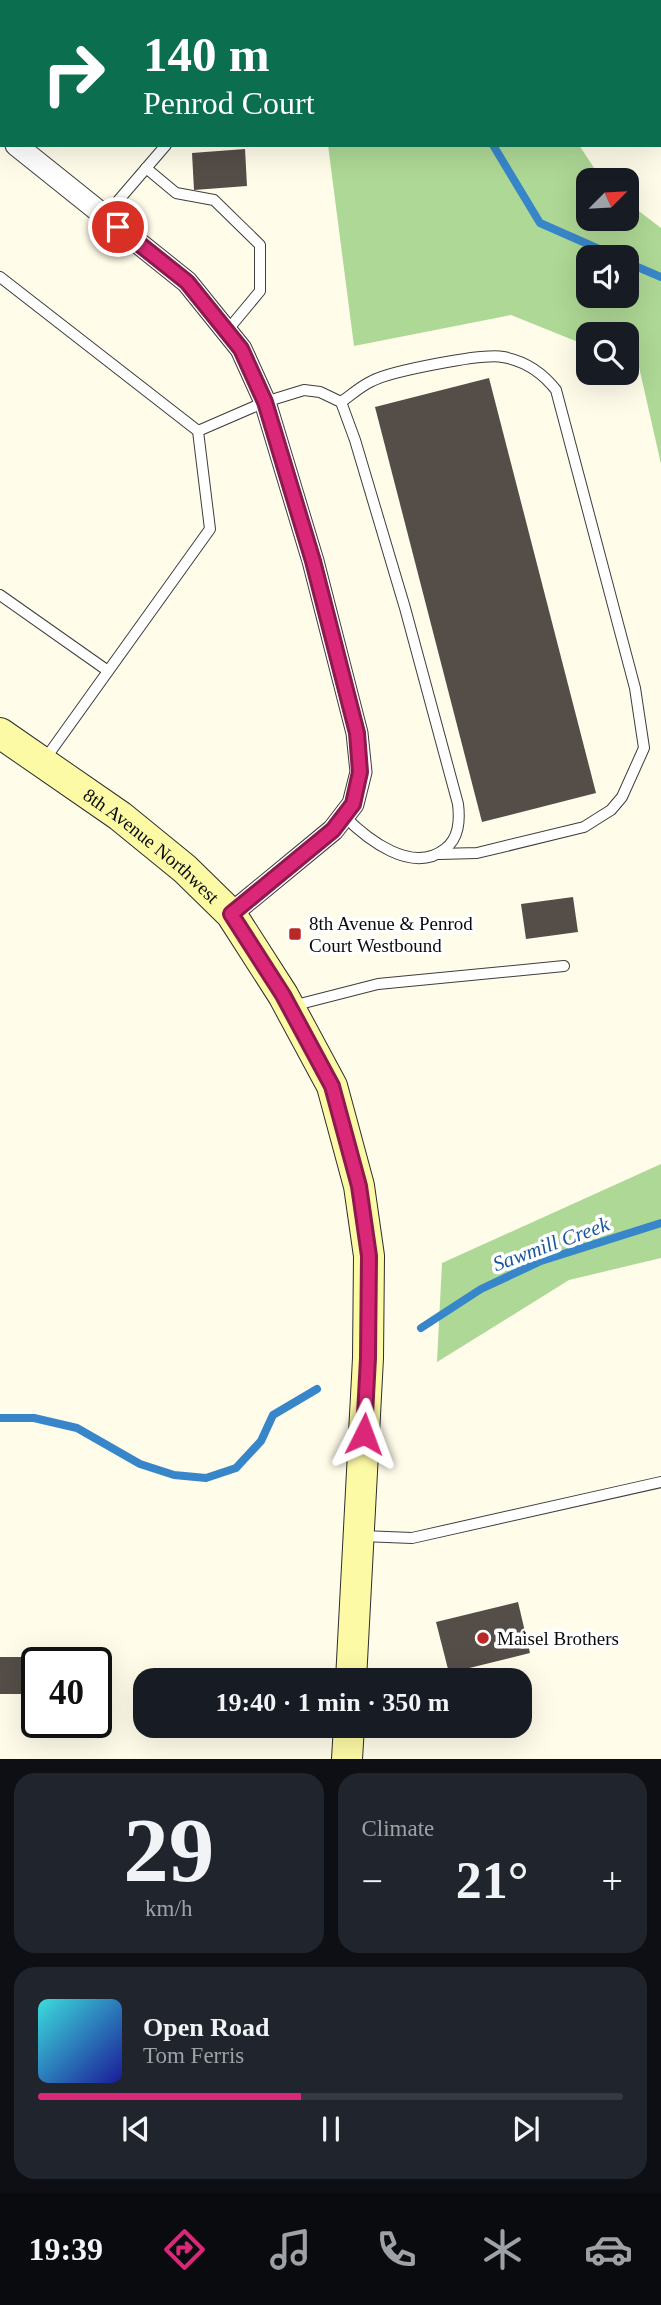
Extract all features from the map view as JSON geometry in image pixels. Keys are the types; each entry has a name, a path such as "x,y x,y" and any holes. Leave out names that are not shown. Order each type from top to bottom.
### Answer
{"street":[{"path":"19,147 187,282 241,349 265,402 313,561 357,733 360,772 353,804 333,830 231,914"},
{"name":"8th Avenue Northwest","path":"0,733 120,816 186,869 231,914 289,1006 332,1086 359,1186 369,1256 368,1358 352,1668"},
{"path":"346,1759 348,1738"}],"lane":[{"path":"105,216 164,147"},
{"path":"146,168 176,193 214,200 260,245 260,291 226,332"},
{"path":"0,277 198,431 210,529 43,762"},
{"path":"341,402 372,380 426,365 500,356 522,362 544,375 556,390 635,688 644,748 622,797 611,810 584,827 477,853 439,854 424,859 393,852 362,834 344,816"},
{"path":"198,431 265,402 304,390 320,392 341,402 350,422 397,582 458,804 460,819 457,833 450,845 439,854"},
{"path":"0,594 108,671"},
{"path":"289,1006 377,984 564,966"},
{"path":"359,1535 412,1538 661,1482"}],"green space":[{"path":"328,147 580,147 594,168 576,168 576,231 639,231 639,211 661,228 661,464 639,367 639,322 576,322 576,341 511,315 354,346"},
{"path":"661,1164 661,1258 569,1280 437,1362 442,1263"}],"building":[{"path":"245,149 247,186 194,190 192,153"},
{"path":"489,378 596,793 482,822 375,407"},
{"path":"573,897 578,932 526,939 521,904"},
{"name":"Maisel Brothers","path":"518,1602 530,1653 469,1668 448,1668 436,1622"},
{"path":"0,1657 21,1657 21,1694 0,1694"}],"waterway":[{"path":"494,147 540,223 590,245"},
{"path":"639,268 661,277"},
{"name":"Sawmill Creek","path":"421,1328 481,1289 541,1261 661,1223"},
{"name":"Sawmill Creek","path":"0,1418 34,1418 77,1428 140,1464 174,1475 206,1478 236,1468 261,1441 273,1415 317,1389"}],"place":[{"name":"8th Avenue & Penrod Court Westbound","path":"295,934"},
{"name":"Maisel Brothers","path":"483,1638"}],"route":[{"path":"118,227 187,282 241,349 265,402 313,561 357,733 360,772 353,804 333,830 231,914 283,995 332,1086 359,1186 369,1256 364,1434"}]}
